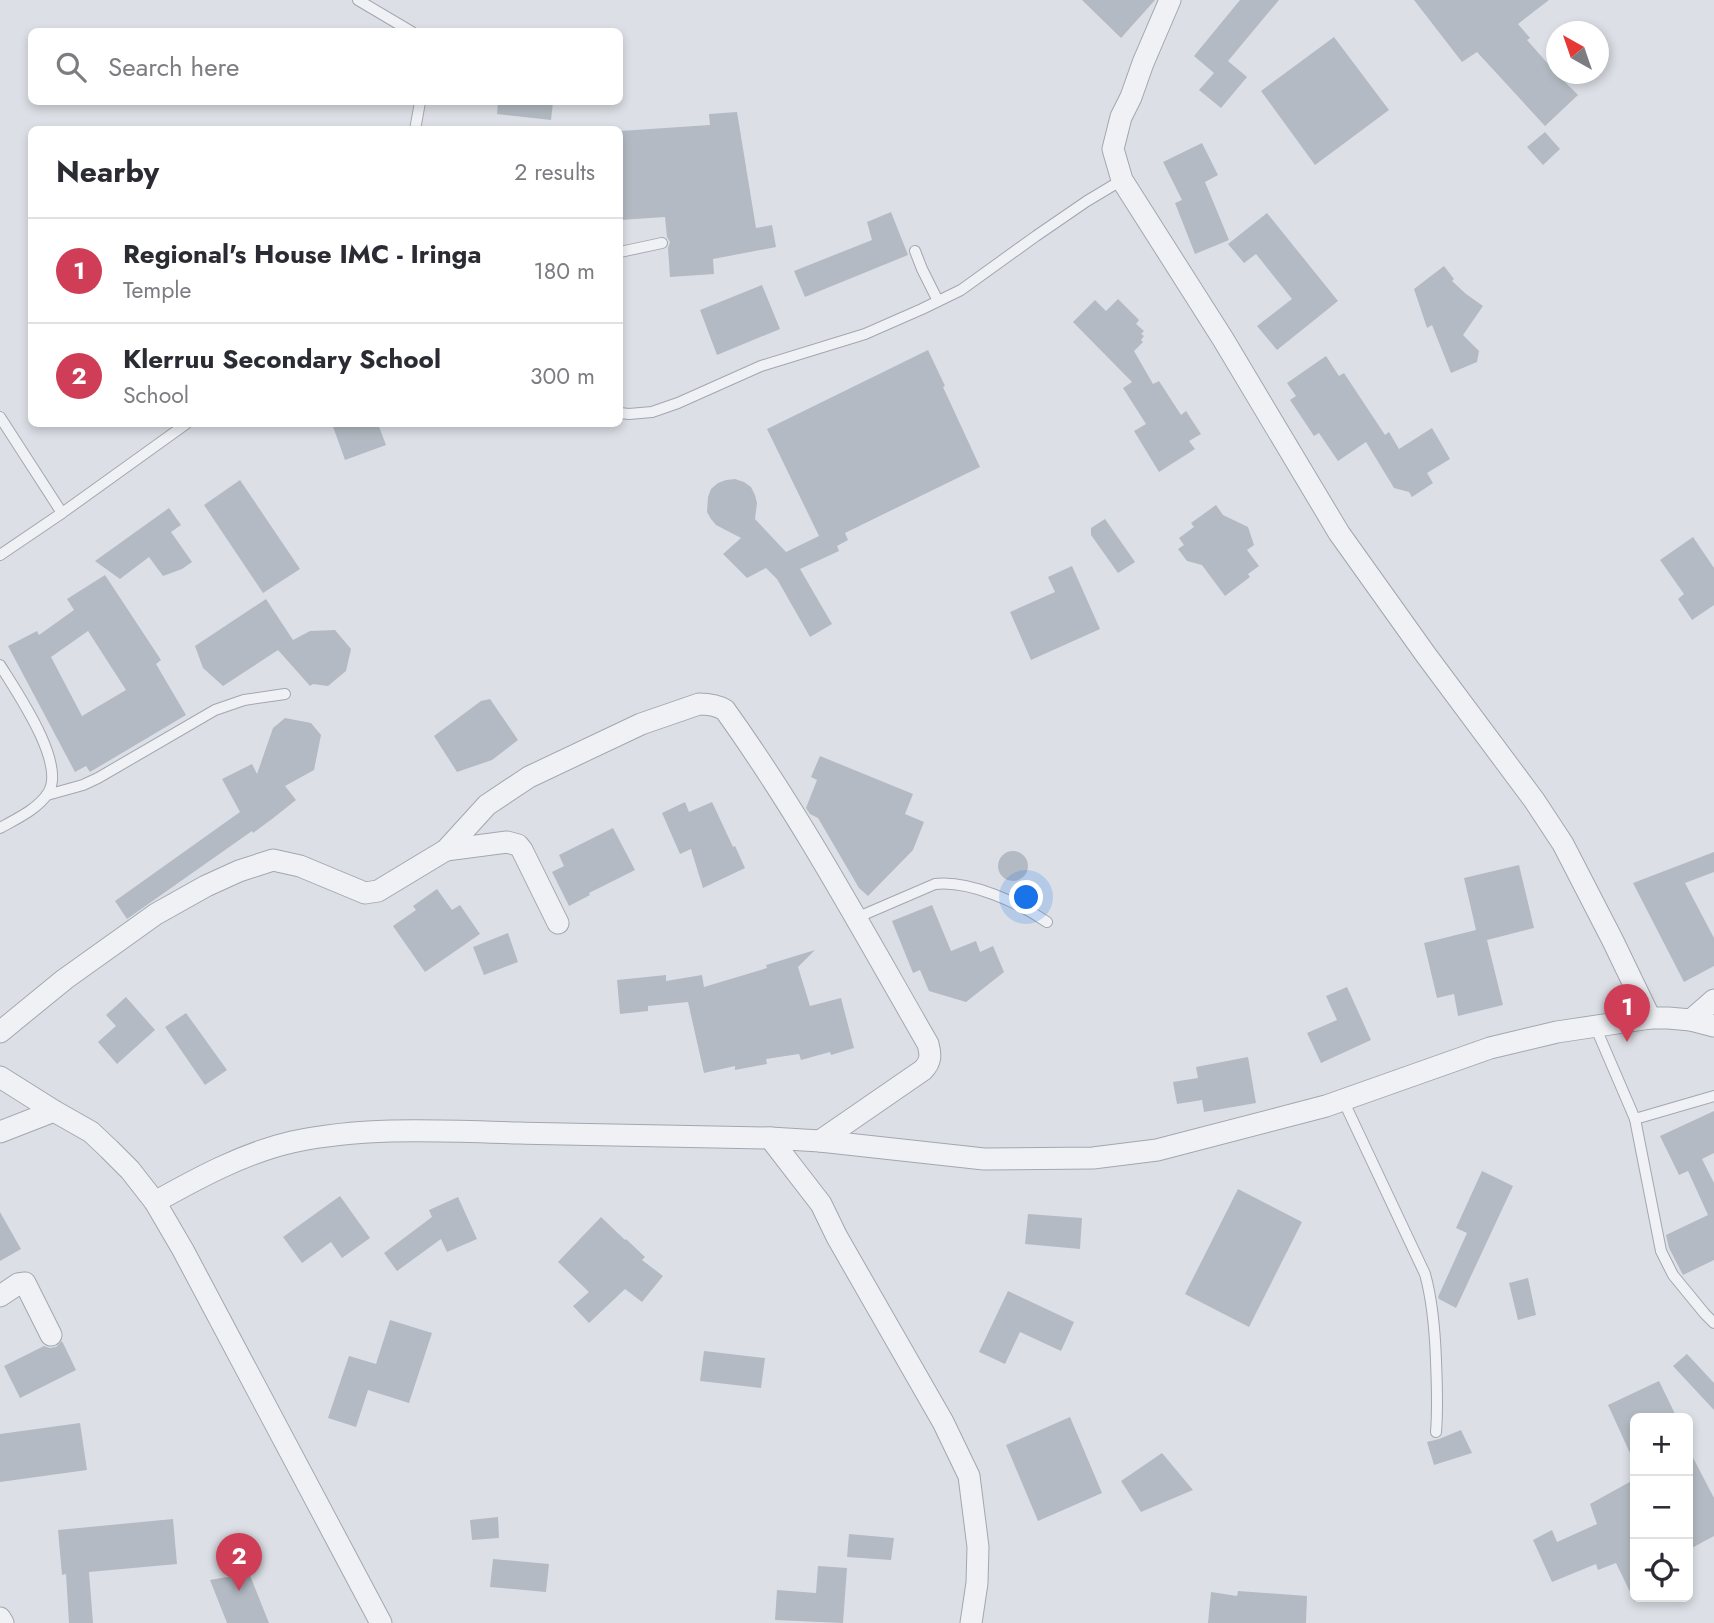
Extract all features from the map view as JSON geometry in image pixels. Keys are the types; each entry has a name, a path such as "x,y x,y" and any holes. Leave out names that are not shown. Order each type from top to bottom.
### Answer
{"street":[{"path":"1170,0 1121,117 1113,149 1122,180 1223,339 1339,533 1534,800 1563,844 1650,1018"},
{"path":"0,1032 65,979 156,914 206,886 273,860 300,866 365,893 379,891 446,850 487,805 529,777 641,724 699,704 715,705 725,710 767,770 928,1044 930,1059 923,1070 820,1141"},
{"path":"446,850 507,842 518,845 558,923"},
{"path":"1691,1020 1714,1000"},
{"path":"155,1202 194,1180 289,1143 319,1137 423,1130 770,1138 984,1159 1093,1158 1157,1150 1265,1123 1326,1106 1490,1048 1557,1032 1650,1018 1691,1020 1714,1026"},
{"path":"0,1077 91,1132 130,1170 155,1202 381,1623"},
{"path":"0,1132 54,1111"},
{"path":"770,1138 821,1203 837,1237 943,1422 968,1476 978,1547 977,1583 971,1623"},
{"path":"0,1296 18,1284 25,1283 51,1335"},
{"path":"0,1618 3,1623"}],"lane":[{"path":"358,0 405,28"},
{"path":"416,126 420,105"},
{"path":"623,413 652,412 678,403 761,366 864,334 938,301 961,290 1066,215 1122,180"},
{"path":"623,251 662,243"},
{"path":"915,251 938,301"},
{"path":"0,416 62,513"},
{"path":"0,555 182,427"},
{"path":"0,665 33,721 50,757 54,780 47,795 36,806 0,828"},
{"path":"47,795 98,778 215,710 244,700 285,694"},
{"path":"856,918 935,884 948,882 989,892 1029,910 1047,922"},
{"path":"1595,1026 1635,1119 1661,1251 1673,1275 1714,1323"},
{"path":"1635,1119 1714,1096"},
{"path":"1343,1100 1425,1274 1433,1311 1438,1412 1436,1432"}],"building":[{"path":"1082,0 1155,0 1121,38"},
{"path":"1240,0 1279,0 1228,61 1247,77 1221,108 1199,90 1214,73 1194,56"},
{"path":"1414,0 1549,0 1518,24 1530,38 1527,40 1546,62 1546,84 1567,84 1578,95 1545,126 1477,52 1462,62"},
{"path":"1334,37 1389,110 1315,165 1261,91"},
{"path":"498,105 553,105 551,120 497,114"},
{"path":"737,112 756,228 772,225 776,247 713,259 714,274 670,277 670,242 665,217 623,220 623,131 710,125 709,114"},
{"path":"1545,132 1560,149 1543,165 1527,147"},
{"path":"1202,143 1218,175 1205,182 1229,240 1195,254 1175,203 1182,200 1163,162"},
{"path":"891,212 908,255 805,297 794,271 872,240 867,222"},
{"path":"1267,213 1338,301 1277,350 1257,326 1292,299 1256,254 1244,263 1228,244"},
{"path":"1444,266 1454,279 1452,281 1483,306 1463,335 1479,351 1477,362 1451,373 1432,325 1427,328 1414,289"},
{"path":"762,285 780,329 717,355 700,310"},
{"path":"1118,299 1139,320 1136,324 1144,331 1141,334 1144,336 1141,340 1143,342 1134,351 1153,384 1159,381 1181,415 1186,411 1201,434 1189,441 1195,449 1159,472 1134,431 1146,424 1123,388 1132,382 1073,322 1095,300 1106,311"},
{"path":"928,350 980,467 845,533 848,540 837,546 839,551 800,569 832,624 810,637 777,579 766,568 747,578 723,554 741,538 716,525 711,519 707,512 711,489 718,483 735,479 751,487 757,503 755,519 786,552 819,536 767,429"},
{"path":"1326,356 1339,376 1344,373 1385,435 1389,432 1399,449 1432,428 1450,459 1427,473 1433,483 1412,497 1409,492 1394,488 1366,442 1338,461 1319,433 1314,436 1290,400 1296,396 1287,383"},
{"path":"333,427 379,427 386,445 345,460"},
{"path":"240,480 300,569 263,593 204,505"},
{"path":"1216,505 1223,515 1248,527 1254,545 1247,550 1259,566 1248,574 1250,577 1225,596 1202,565 1187,561 1178,549 1184,545 1179,538 1194,527 1191,523"},
{"path":"169,508 181,525 171,532 192,562 163,576 149,557 120,579 95,561"},
{"path":"1105,519 1135,562 1118,573 1091,535 1091,528"},
{"path":"1693,537 1714,568 1714,605 1692,620 1678,599 1684,594 1660,560"},
{"path":"1072,566 1100,629 1031,660 1010,612 1055,592 1048,577"},
{"path":"105,575 161,660 156,664 186,715 90,772 86,766 75,772 8,646 37,631 39,635 74,610 67,599","holes":["88,631 126,690 82,716 51,657"]},
{"path":"266,599 293,640 310,631 335,630 351,649 346,671 328,686 310,686 278,650 223,686 203,668 195,646"},
{"path":"490,699 518,740 492,760 457,772 434,736 481,701"},
{"path":"285,718 311,723 321,735 314,770 285,786 296,800 253,833 252,831 127,919 115,901 240,812 222,779 252,764 257,774 273,728"},
{"path":"820,756 913,794 905,814 924,822 913,850 868,896 859,888 818,818 806,808 817,780 811,777"},
{"path":"685,802 689,812 712,802 745,868 703,888 691,849 680,854 662,813"},
{"path":"613,828 635,870 569,906 552,872 564,866 559,855"},
{"path":"1013,851 1024,855 1028,866 1024,877 1013,881 1002,877 998,866 1002,855"},
{"path":"1714,852 1714,872 1685,883 1714,938 1714,966 1684,982 1633,883"},
{"path":"1519,865 1534,928 1487,940 1503,1005 1458,1016 1454,994 1437,998 1424,943 1476,930 1464,878"},
{"path":"437,889 452,910 460,905 480,934 425,972 393,926 416,910 413,906"},
{"path":"932,905 951,951 976,941 980,952 993,946 1004,972 966,1002 929,991 920,970 913,973 892,921"},
{"path":"508,933 518,962 484,975 473,947"},
{"path":"815,950 798,967 810,1006 841,998 854,1048 801,1060 799,1054 766,1059 767,1064 735,1070 735,1066 704,1073 688,1002 648,1006 648,1011 620,1014 617,980 666,975 666,981 702,975 704,987"},
{"path":"1347,987 1371,1040 1321,1063 1307,1033 1337,1020 1326,996"},
{"path":"126,997 155,1030 117,1064 98,1042 116,1026 106,1015"},
{"path":"186,1013 227,1070 205,1085 165,1027"},
{"path":"1248,1057 1256,1103 1204,1112 1202,1100 1177,1104 1173,1082 1198,1078 1196,1067"},
{"path":"1714,1111 1714,1153 1702,1159 1714,1183 1714,1260 1683,1275 1669,1248 1666,1235 1708,1215 1688,1171 1679,1175 1660,1136"},
{"path":"1482,1171 1513,1186 1456,1308 1438,1297 1467,1233 1456,1228"},
{"path":"1238,1189 1302,1222 1249,1327 1185,1294"},
{"path":"340,1196 370,1238 342,1258 331,1242 302,1263 283,1237"},
{"path":"458,1197 477,1239 447,1252 441,1239 397,1271 384,1253 432,1217 429,1210"},
{"path":"0,1212 21,1249 0,1261"},
{"path":"1028,1214 1082,1218 1080,1249 1025,1244"},
{"path":"601,1217 645,1257 642,1260 663,1276 642,1302 625,1289 589,1323 573,1306 589,1292 558,1262"},
{"path":"1528,1278 1536,1315 1518,1320 1509,1283"},
{"path":"1008,1291 1074,1322 1061,1351 1020,1332 1005,1364 979,1352"},
{"path":"390,1320 432,1333 409,1403 368,1390 356,1427 328,1418 349,1356 376,1364"},
{"path":"62,1341 76,1370 20,1398 4,1366 44,1346 56,1347"},
{"path":"704,1351 765,1358 761,1388 700,1381"},
{"path":"1687,1354 1714,1383 1714,1410 1673,1366"},
{"path":"1659,1381 1675,1413 1630,1413 1630,1453 1608,1405"},
{"path":"1070,1417 1102,1493 1038,1521 1006,1445"},
{"path":"80,1423 87,1470 0,1482 0,1434"},
{"path":"1461,1430 1472,1453 1434,1465 1427,1442"},
{"path":"1162,1453 1193,1490 1141,1512 1121,1481"},
{"path":"1693,1458 1714,1498 1714,1536 1693,1547"},
{"path":"1630,1482 1630,1592 1616,1563 1598,1570 1596,1564 1552,1582 1533,1540 1552,1530 1557,1542 1597,1524 1590,1504"},
{"path":"498,1517 499,1538 472,1540 470,1520"},
{"path":"173,1519 177,1564 89,1572 93,1623 69,1623 66,1574 62,1575 58,1530"},
{"path":"849,1534 894,1538 891,1560 847,1557"},
{"path":"493,1559 549,1564 546,1592 490,1587"},
{"path":"818,1566 847,1568 843,1623 775,1620 777,1590 816,1593"},
{"path":"249,1573 269,1623 227,1623 210,1580"},
{"path":"1238,1591 1307,1596 1306,1623 1208,1623 1211,1592 1237,1596"}],"place":[{"name":"Regional's House IMC - Iringa","path":"1627,1042"},
{"name":"Klerruu Secondary School","path":"239,1591"}]}
